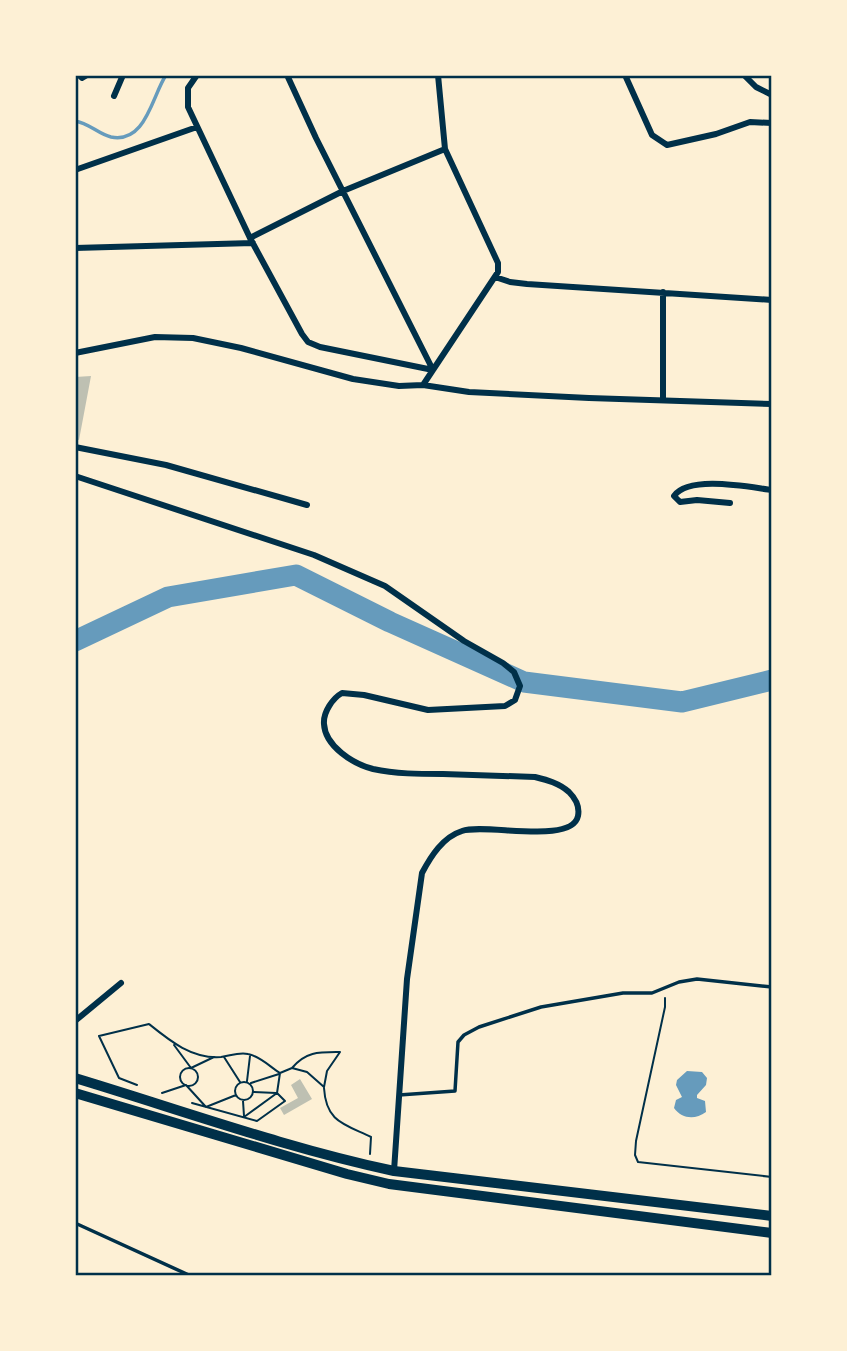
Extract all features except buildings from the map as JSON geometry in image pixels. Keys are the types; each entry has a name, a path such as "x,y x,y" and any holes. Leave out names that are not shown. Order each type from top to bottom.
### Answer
{"main road":[{"path":"75,1078 295,1146 394,1171 772,1216"},
{"path":"75,1093 389,1184 772,1233"},
{"path":"389,1184 394,1171"}],"street":[{"path":"79,75 82,78 87,75"},
{"path":"114,96 123,75"},
{"path":"197,75 188,88 188,107 251,241 308,342 355,355 433,370"},
{"path":"288,75 316,138 433,370"},
{"path":"423,385 498,272 498,263 445,149 438,75"},
{"path":"625,75 652,135 667,145 716,134 750,122 772,124"},
{"path":"744,75 757,87 772,95"},
{"path":"75,170 197,127"},
{"path":"75,248 251,241 344,191 445,149"},
{"path":"495,277 527,284 772,300"},
{"path":"663,292 663,399"},
{"path":"75,353 155,337 193,338 241,348 353,379 399,386 423,385 481,393 772,404"},
{"path":"75,447 166,465 307,505"},
{"path":"75,476 314,555 385,586 514,672 520,685 519,695 510,704 496,708 428,710 342,693 332,701 323,722 326,733 335,746 349,758 370,768 400,773 535,776 556,783 575,799 578,807 577,821 568,829 467,829 445,840 422,873 407,979 394,1171"},
{"path":"730,503 696,499 680,502 674,496 681,489 703,484 772,490"},
{"path":"75,1021 121,983"}],"lane":[{"path":"399,1095 454,1090 458,1042 464,1035 479,1027 541,1007 623,993 652,993 679,982 697,979 772,987"},
{"path":"75,1223 191,1276"}],"path":[{"path":"664,989 665,1007 636,1141 635,1155 638,1162 772,1177"},
{"path":"139,1086 118,1078 99,1036 149,1024 174,1045 191,1068 196,1070 198,1079 195,1084 159,1094 171,1097"},
{"path":"174,1045 215,1057 250,1055 280,1073"},
{"path":"243,1100 236,1095 235,1089 241,1083 280,1073 292,1068 300,1058 316,1052 340,1052 327,1071 325,1104 337,1121 372,1137 370,1166"},
{"path":"250,1055 248,1083 253,1092"},
{"path":"206,1107 182,1082 180,1076 183,1070 215,1057"},
{"path":"224,1057 241,1083"},
{"path":"292,1068 307,1072 324,1087"},
{"path":"244,1117 278,1093 280,1073"},
{"path":"183,1100 257,1121 285,1101 278,1093 253,1092"},
{"path":"243,1100 248,1099 253,1092"},
{"path":"206,1107 236,1095"},
{"path":"243,1100 244,1117"}],"water":[{"path":"687,1071 702,1072 707,1078 706,1085 697,1095 697,1098 705,1101 706,1112 702,1115 685,1116 674,1108 676,1100 682,1097 676,1085 677,1080"}],"waterway":[{"path":"75,121 111,137 123,137 132,133 146,116 166,75"},
{"path":"75,641 168,597 296,575 390,622 524,682 682,702 772,680"}]}
